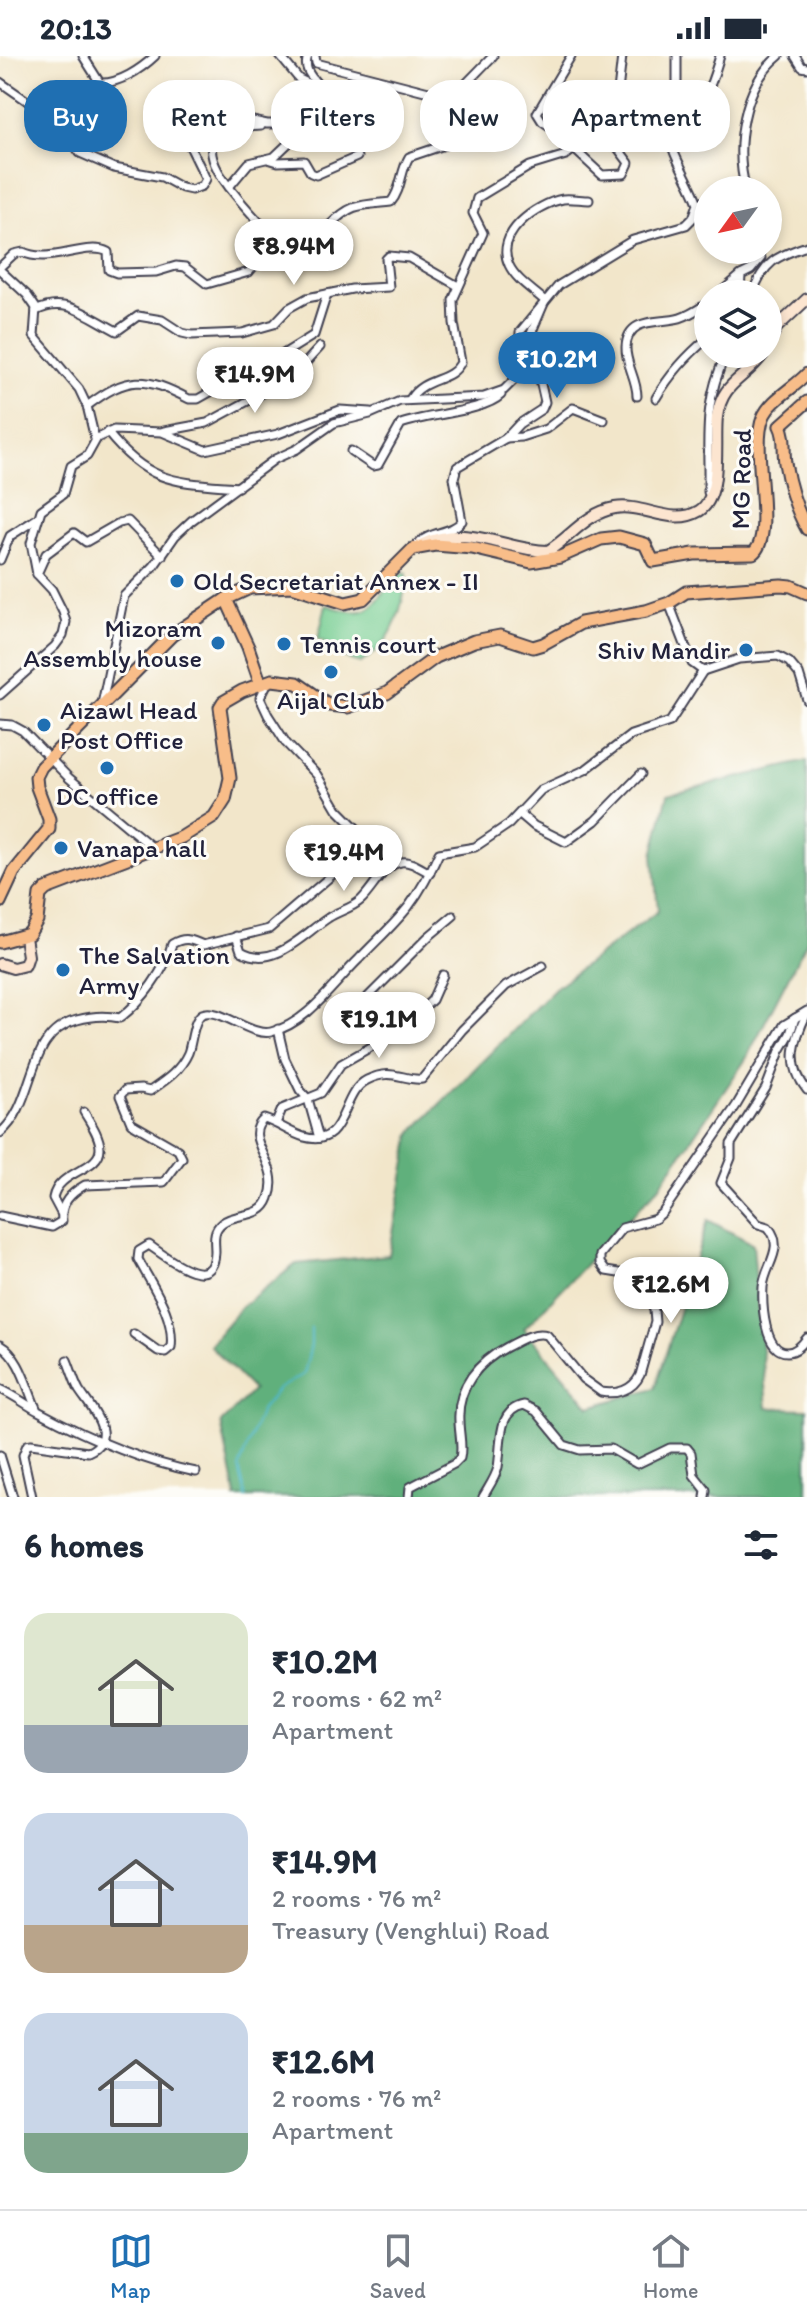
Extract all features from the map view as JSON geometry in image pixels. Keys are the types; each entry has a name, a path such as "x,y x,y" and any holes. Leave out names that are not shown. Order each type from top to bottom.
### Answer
{"main road":[{"path":"782,322 807,299"},
{"path":"0,902 14,872 49,829 49,819 36,782 38,772 124,680 172,635 226,599 250,588 292,586 345,603 363,599 413,549 439,538 456,535 548,551 577,526 611,509 626,507 664,516 683,516 699,511 708,502 713,487 717,414 722,397 729,385 751,368"},
{"name":"MG Road","path":"413,549 435,545 472,548 531,562 560,557 601,539 619,537 645,544 653,561 694,554 753,553 762,537 758,437 763,417 807,374"},
{"path":"807,402 780,426 785,435 786,466 794,506 807,529"},
{"path":"0,942 25,937 34,928 42,891 191,833 221,809 230,778 220,707 228,698 264,681 297,683 329,705 348,707 387,693 436,657 474,641 500,636 533,647 581,623 646,611 669,603 686,592 781,585 799,588 807,593"},
{"path":"226,599 264,681"},
{"path":"0,964 13,968 25,965 28,956 25,937"}],"street":[{"path":"83,56 100,83 111,84 155,56"},
{"path":"280,56 301,80"},
{"path":"308,56 306,69 316,80"},
{"path":"315,56 316,63 420,90"},
{"path":"470,80 493,56"},
{"path":"557,80 571,56"},
{"path":"619,80 622,56"},
{"path":"677,56 677,80"},
{"path":"711,80 720,56"},
{"path":"742,176 740,146 747,111 762,73 779,56"},
{"path":"795,56 802,67 807,68"},
{"path":"0,82 59,123 80,153 114,168 162,177 186,189 199,188 206,179 182,130 181,123 186,117 206,111 267,124"},
{"path":"543,103 537,113 543,122"},
{"path":"95,439 87,406 69,374 34,336 36,311 27,295 0,269 14,254 23,252 28,255 60,255 99,248 108,252 109,270 117,273 156,272 176,266 185,267 207,284 249,272 261,257 274,249 276,243 229,187 215,166 212,154 217,137 225,131 271,124"},
{"path":"229,187 249,163 268,159 280,152"},
{"path":"329,226 347,209 391,202 396,196 402,169 409,157 424,152"},
{"path":"410,399 417,387 450,374 459,367 462,357 452,309 458,286 483,233 473,213 477,198 530,166 570,152"},
{"path":"577,152 602,175 624,174 629,163 621,152"},
{"path":"351,451 373,466 378,465 401,424 427,415 486,405 495,400 515,379 520,332 563,281 633,240 681,228 689,222 698,204 693,187 673,152"},
{"path":"268,159 278,162 304,161 311,173 316,175 357,157"},
{"path":"545,301 510,267 505,255 512,233 520,222 541,208 563,199 589,200"},
{"path":"759,280 776,256 807,246"},
{"path":"36,311 49,304 69,306 117,331 138,316 162,320 191,335 242,333 274,324 298,302 327,294 389,287 386,259 389,256 409,258 458,286"},
{"path":"735,280 751,264"},
{"path":"764,264 765,269"},
{"path":"741,275 741,280"},
{"path":"87,406 116,387 135,382 164,385 189,399 198,399 244,373 264,366 314,335 327,294"},
{"path":"413,549 429,535 459,524 462,516 455,471 465,461 506,438 519,424 542,409 545,402 530,336 545,301"},
{"path":"637,396 637,386 625,351 627,337 634,327 643,322 681,318 694,311"},
{"path":"162,432 207,423 298,371 320,347"},
{"path":"656,398 667,378 694,350"},
{"path":"282,356 298,371"},
{"path":"708,502 706,439 712,387 720,368"},
{"path":"102,706 124,596 162,556 182,528 275,459 297,449 334,423 374,413 410,399 484,397 504,390"},
{"path":"506,438 546,429 573,408 604,420"},
{"path":"0,695 55,646 63,635 66,622 63,612 52,590 37,574 31,543 41,510 63,494 71,466 87,456 95,439 107,432 132,429 162,432 205,450 278,434 340,410 374,413"},
{"path":"107,432 136,464 158,476 183,482 238,487"},
{"path":"0,560 10,536 38,518"},
{"path":"37,574 46,554 74,533 86,542 128,521 162,556"},
{"path":"669,603 692,663 703,671"},
{"path":"61,1213 65,1201 85,1185 164,1182 177,1168 182,1158 178,1150 131,1123 120,1096 125,1090 150,1091 176,1072 190,1049 200,1015 210,1012 268,1033 307,1011 411,904 439,853 475,847 520,814 541,790 585,770 631,735 670,722 703,671 739,659 778,656 789,662 799,674 807,700"},
{"path":"0,1133 11,1124 23,1103 38,1055 55,1029 85,1018 120,1018 138,1004 170,954 172,944 181,939 191,939 203,945 269,929 335,871 359,834 337,809 317,775 292,751 268,715 260,698 264,681"},
{"path":"0,724 12,725 23,731 69,778 153,848"},
{"path":"520,814 534,826 566,842 588,828 641,774"},
{"path":"236,936 241,951 254,959 262,958 277,953 330,916 359,903 381,876 396,864 408,862 430,873"},
{"path":"399,1031 368,1002 368,997 453,916"},
{"path":"134,1334 158,1351 165,1352 171,1347 171,1330 166,1312 138,1259 139,1251 149,1245 184,1269 197,1273 206,1271 215,1256 215,1233 221,1224 253,1214 262,1209 269,1199 272,1170 255,1133 256,1125 264,1119 304,1137 319,1138 331,1134 341,1122 353,1092 365,1081 381,1075 401,1074 415,1080 422,1079 462,1030 506,986 543,966"},
{"path":"276,1123 282,1109 321,1093 341,1064 399,1031 432,1000 443,975"},
{"path":"409,1497 410,1487 458,1461 462,1451 459,1409 465,1389 473,1374 487,1359 520,1340 537,1334 547,1335 583,1379 601,1392 615,1392 635,1384 656,1313 640,1279 633,1274 606,1271 599,1261 600,1253 622,1228 655,1219 663,1212 736,1106 784,1025 807,1012"},
{"path":"807,1012 804,1028 795,1038 794,1062 807,1090"},
{"path":"795,1018 766,1088 731,1144 731,1158 721,1183 758,1224 768,1227 773,1233 775,1253 763,1286 770,1342 777,1349 787,1352 796,1350 807,1338"},
{"path":"278,1029 285,1059 300,1090 308,1099 319,1138"},
{"path":"0,1216 52,1227 62,1221 53,1198 59,1182 85,1167 99,1154 100,1146 84,1112"},
{"path":"0,1345 9,1350 15,1360 37,1410"},
{"path":"67,1360 79,1390 87,1398 99,1422 102,1442"},
{"path":"0,1389 37,1410 142,1459 196,1472"},
{"path":"483,1497 497,1472 507,1415 514,1408 524,1405 536,1411 564,1445 574,1449 611,1449 637,1464 674,1447 687,1448 691,1453 694,1475 706,1490 705,1497"},
{"path":"32,1497 23,1455 27,1445 88,1452 102,1442"},
{"path":"0,1455 13,1497"}],"green space":[{"path":"407,573 402,602 392,631 379,648 361,663 346,658 318,639 326,605 352,611 368,609 396,574"},
{"path":"807,761 807,941 746,1059 659,1187 524,1329 590,1407 655,1388 708,1220 753,1244 767,1408 807,1409 807,1497 235,1497 221,1423 253,1390 209,1345 242,1306 296,1264 389,1255 411,1133 556,987 658,911 653,855 668,794"}],"waterway":[{"path":"246,1497 239,1468 261,1410 278,1389 304,1374 311,1345 311,1328"}],"place":[{"name":"Old Secretariat Annex - II","path":"177,581"},
{"name":"Mizoram Assembly house","path":"218,643"},
{"name":"Tennis court","path":"284,644"},
{"name":"Shiv Mandir","path":"746,650"},
{"name":"Aijal Club","path":"331,672"},
{"name":"Aizawl Head Post Office","path":"44,725"},
{"name":"DC office","path":"107,768"},
{"name":"Vanapa hall","path":"61,848"},
{"name":"The Salvation Army","path":"63,970"}]}
